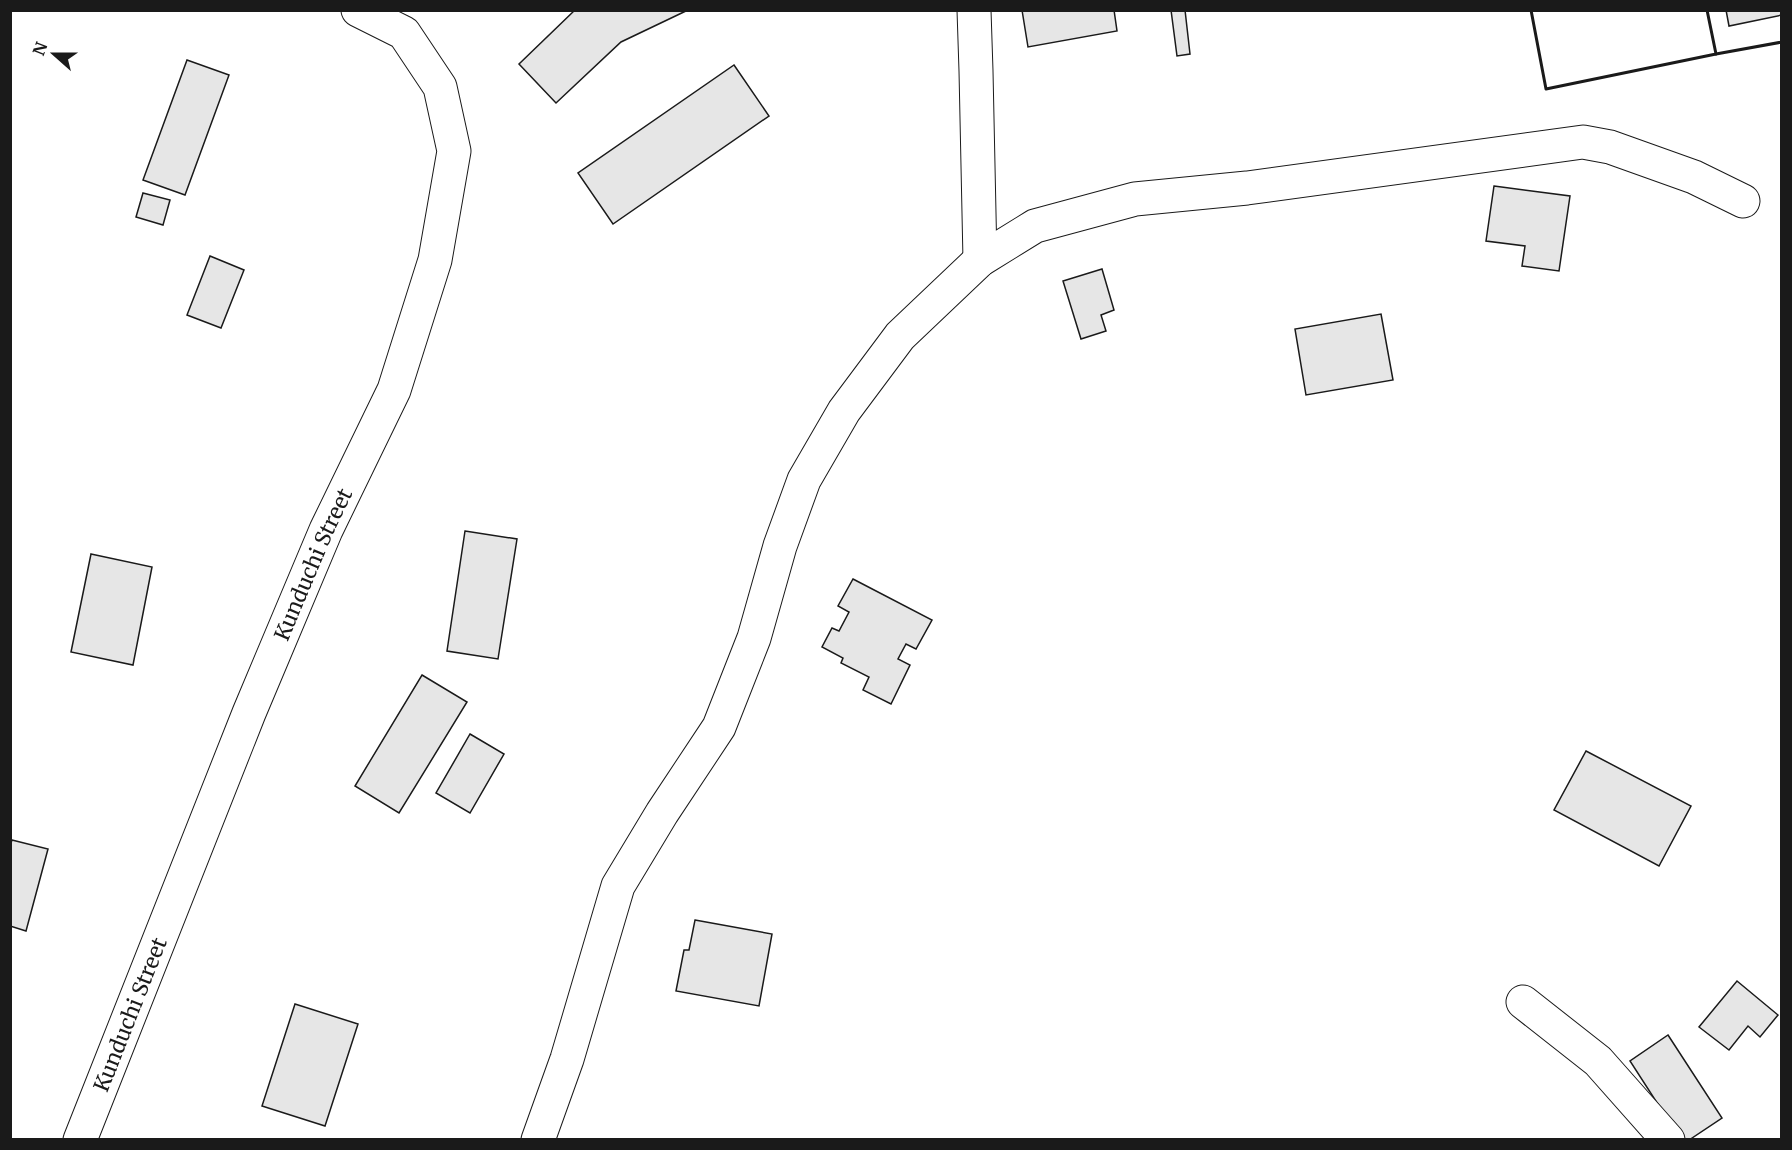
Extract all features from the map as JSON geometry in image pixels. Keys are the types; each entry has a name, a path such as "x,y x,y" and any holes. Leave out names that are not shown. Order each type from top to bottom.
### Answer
{"street":[{"name":"Kunduchi Street","path":"80,1140 254,703 326,530 394,390 435,260 454,151 440,87 405,33 358,10"},
{"path":"974,10 980,260"},
{"path":"538,1140 567,1059 618,886 662,813 719,727 754,638 780,546 804,480 844,411 900,336 980,260 1035,226 1135,199 1247,188 1583,142 1610,147 1694,177 1743,201"},
{"path":"1523,1002 1598,1060 1668,1140"}],"building":[{"path":"575,10 688,10 621,42 556,103 519,64"},
{"path":"1022,10 1114,10 1117,31 1028,47"},
{"path":"1171,10 1185,10 1190,54 1177,56"},
{"path":"1726,10 1782,10 1782,15 1729,26"},
{"path":"187,60 229,75 185,195 143,180"},
{"path":"734,65 769,116 613,224 578,173"},
{"path":"1494,186 1570,196 1559,271 1522,266 1525,246 1486,241"},
{"path":"143,193 170,200 163,225 136,217"},
{"path":"210,256 244,270 221,328 187,315"},
{"path":"1102,269 1114,310 1101,315 1106,331 1081,339 1063,281"},
{"path":"1381,314 1393,380 1306,395 1295,329"},
{"path":"465,531 517,539 498,659 447,651"},
{"path":"91,554 152,567 133,665 71,652"},
{"path":"853,579 932,620 916,649 906,644 898,659 910,665 891,704 863,690 869,677 841,663 843,658 822,647 832,628 839,631 849,612 838,606"},
{"path":"422,675 467,702 399,813 355,786"},
{"path":"470,734 504,754 470,813 436,793"},
{"path":"1586,751 1691,806 1659,866 1554,810"},
{"path":"12,840 48,849 26,931 10,926 10,846"},
{"path":"695,920 772,934 759,1006 676,991 684,950 689,950"},
{"path":"1737,981 1778,1015 1760,1037 1748,1026 1729,1050 1699,1027"},
{"path":"295,1004 358,1024 325,1126 262,1106"},
{"path":"1668,1035 1722,1118 1689,1140 1681,1140 1630,1061"}],"wall":[{"path":"1531,10 1546,89 1716,54 1707,10"},
{"path":"1716,54 1782,42"}]}
